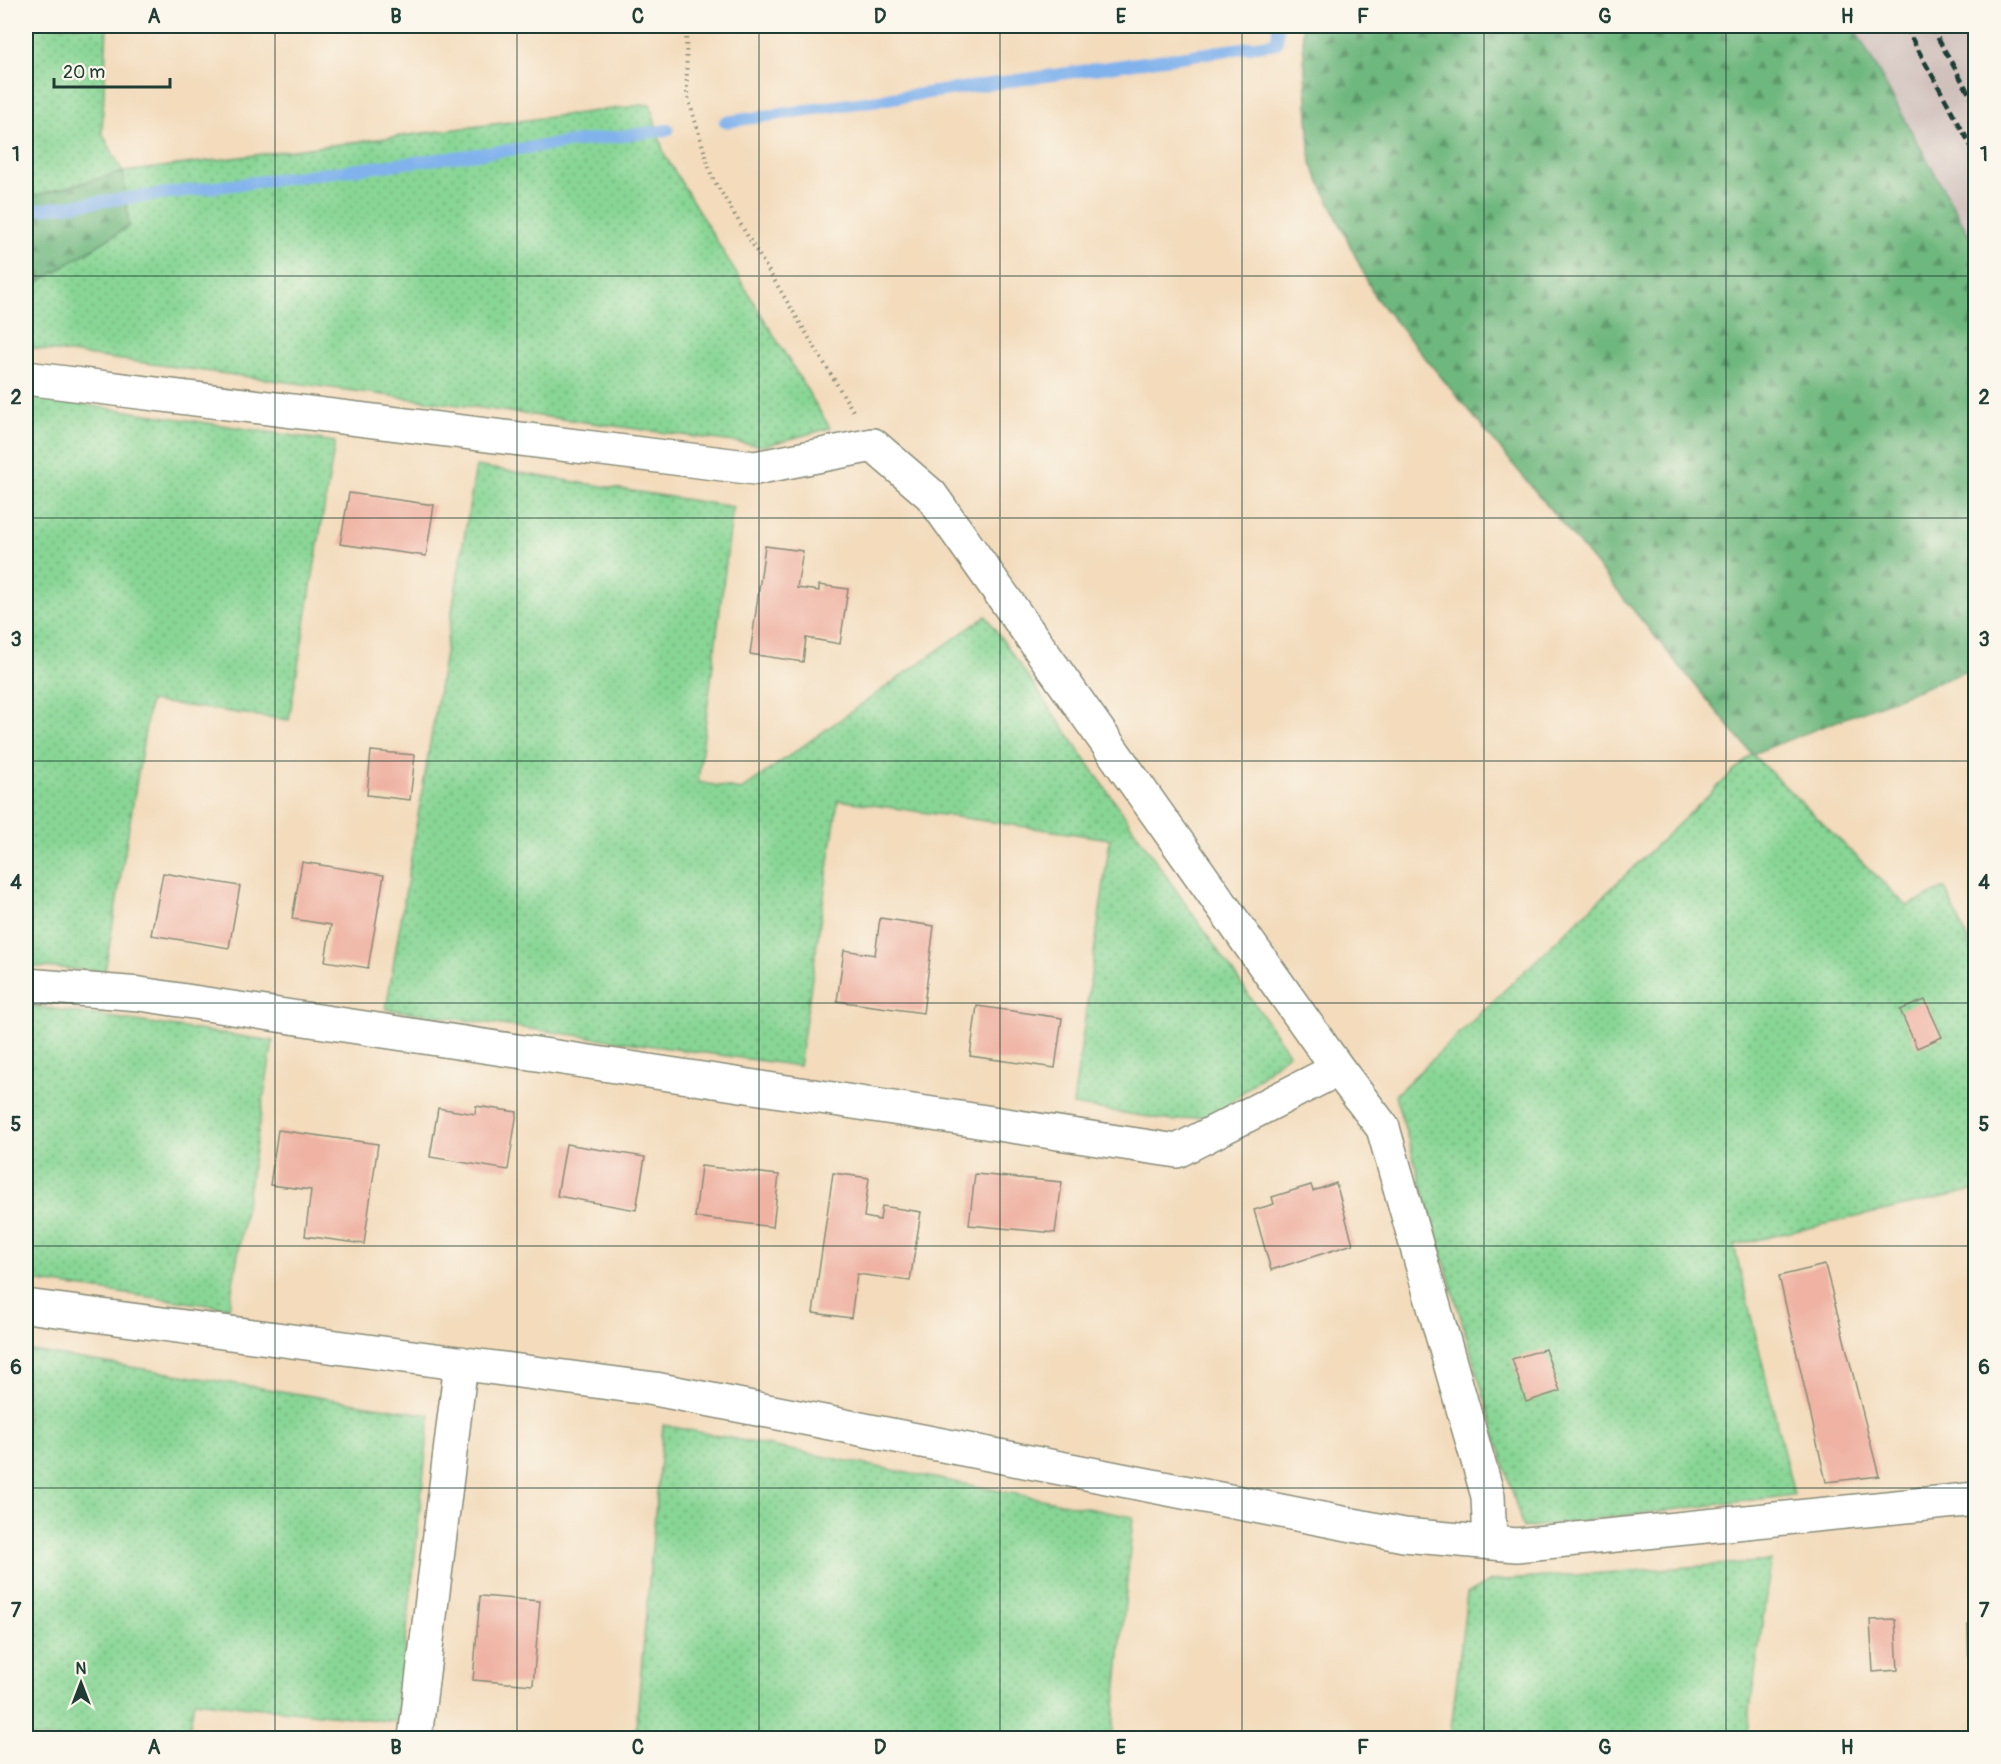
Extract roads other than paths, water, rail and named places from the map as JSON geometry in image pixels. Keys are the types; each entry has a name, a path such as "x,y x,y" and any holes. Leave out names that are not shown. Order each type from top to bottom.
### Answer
{"street":[{"path":"26,378 755,468 873,445 931,495 1338,1069 1383,1128 1488,1496 1490,1543"},
{"path":"26,985 140,994 1177,1151 1338,1069"},
{"path":"26,1306 655,1389 1404,1536 1516,1545 1976,1499"},
{"path":"415,1738 461,1363"}],"waterway":[{"path":"725,122 1277,43 1278,26"},
{"path":"26,211 668,130"}],"railway":[{"path":"1905,26 1976,155"},
{"path":"1931,26 1976,106"}]}
